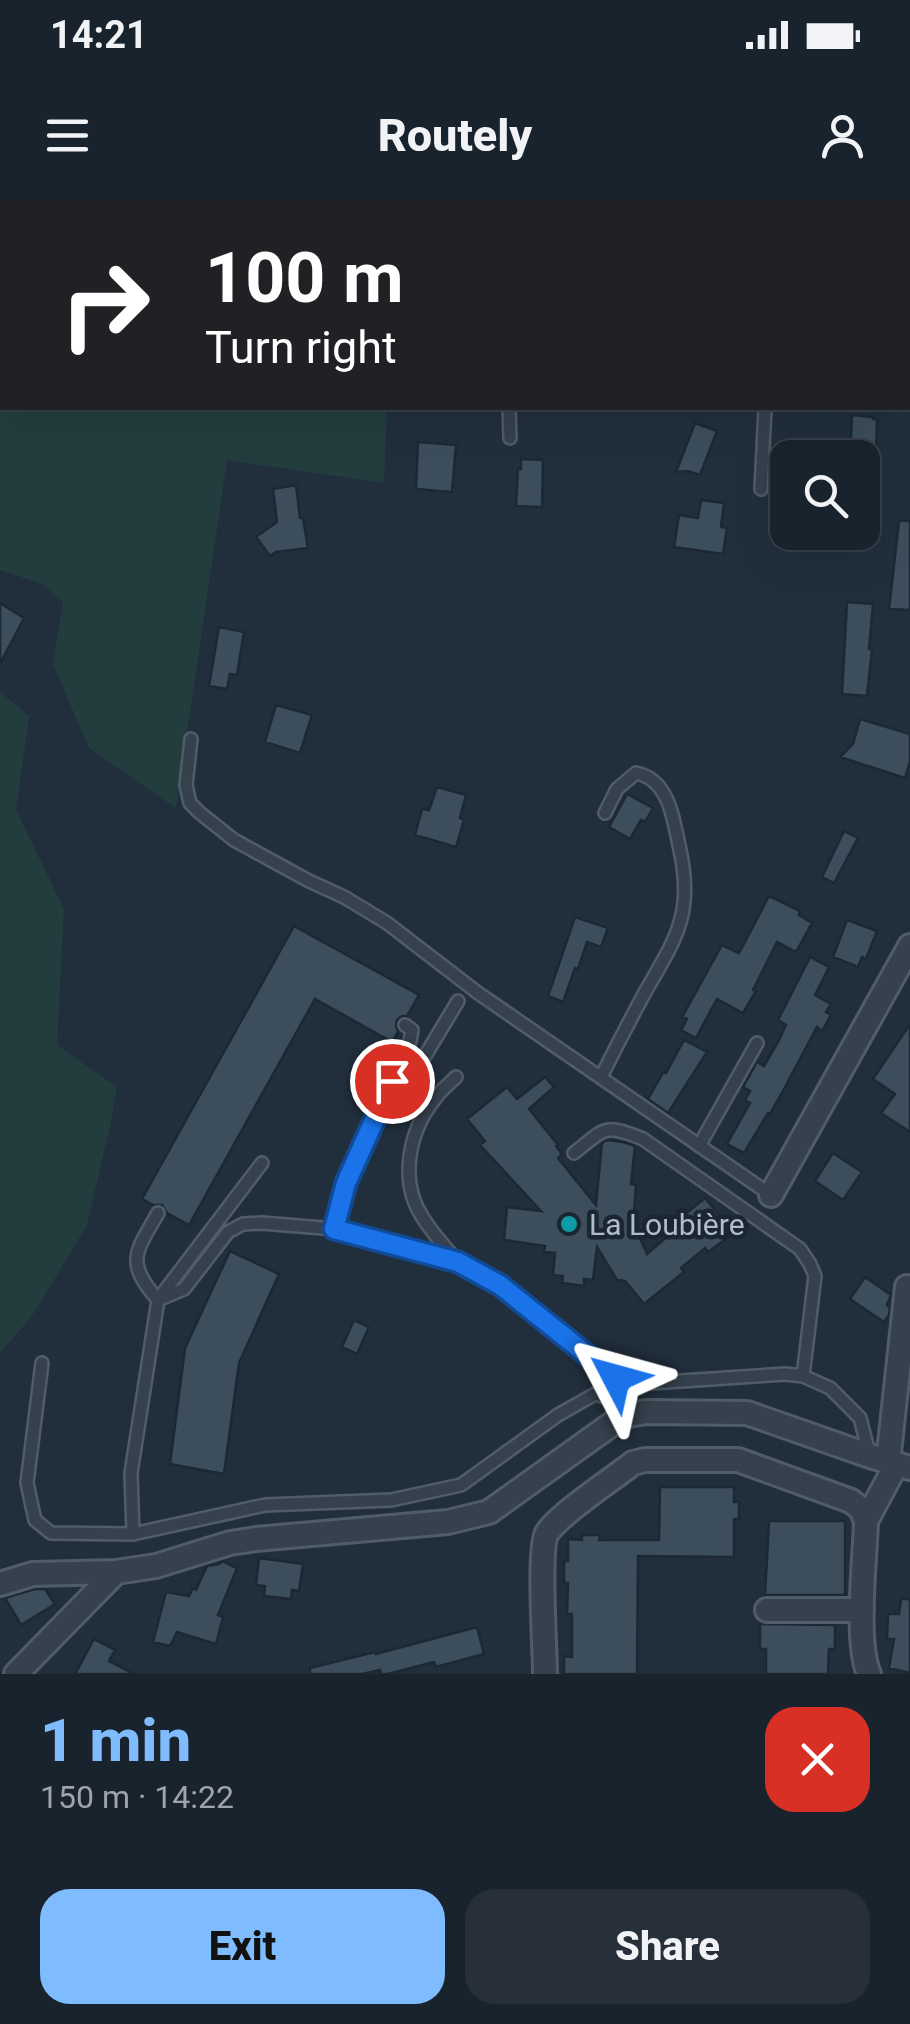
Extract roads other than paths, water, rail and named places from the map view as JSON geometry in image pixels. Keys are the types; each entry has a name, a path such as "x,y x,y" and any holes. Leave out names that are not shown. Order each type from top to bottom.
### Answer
{"street":[{"path":"770,1195 910,946"},
{"path":"868,1674 862,1610 866,1522 891,1463 907,1287"},
{"path":"0,1584 33,1574 116,1572 156,1566 256,1539 394,1528 478,1515 516,1494 605,1426 622,1416 646,1412 748,1413 891,1463"},
{"path":"545,1674 542,1555 546,1535 633,1463 738,1460 851,1501 866,1522"},
{"path":"851,1501 891,1463"},
{"path":"16,1674 116,1572"},
{"path":"767,1610 862,1610"}],"lane":[{"path":"509,410 510,438"},
{"path":"761,489 766,410"},
{"path":"191,739 186,786 190,804 234,840 387,923 478,993 770,1195"},
{"path":"600,1077 675,939 684,898 683,862 676,830 669,801 659,786 646,775 636,773 617,789 605,813"},
{"path":"388,1090 402,1094 458,1000"},
{"path":"334,1229 346,1183 410,1042 412,1030 406,1025"},
{"path":"704,1150 758,1043"},
{"path":"456,1077 426,1112 409,1157 410,1190 421,1216 458,1262"},
{"path":"574,1153 604,1129 643,1138 800,1250 815,1276 803,1376"},
{"path":"133,1534 130,1473 158,1300 262,1163"},
{"path":"158,1214 136,1251 137,1273 158,1300"},
{"path":"158,1300 184,1290 228,1232 243,1224 334,1229 458,1262 500,1285 616,1378 636,1384 803,1376 830,1388 860,1418 891,1463"},
{"path":"42,1363 27,1483 35,1520 51,1532 133,1534 265,1505 390,1500 461,1485 558,1415 595,1394 612,1399 622,1416"}],"place":[{"name":"La Loubière","path":"569,1224"}]}
